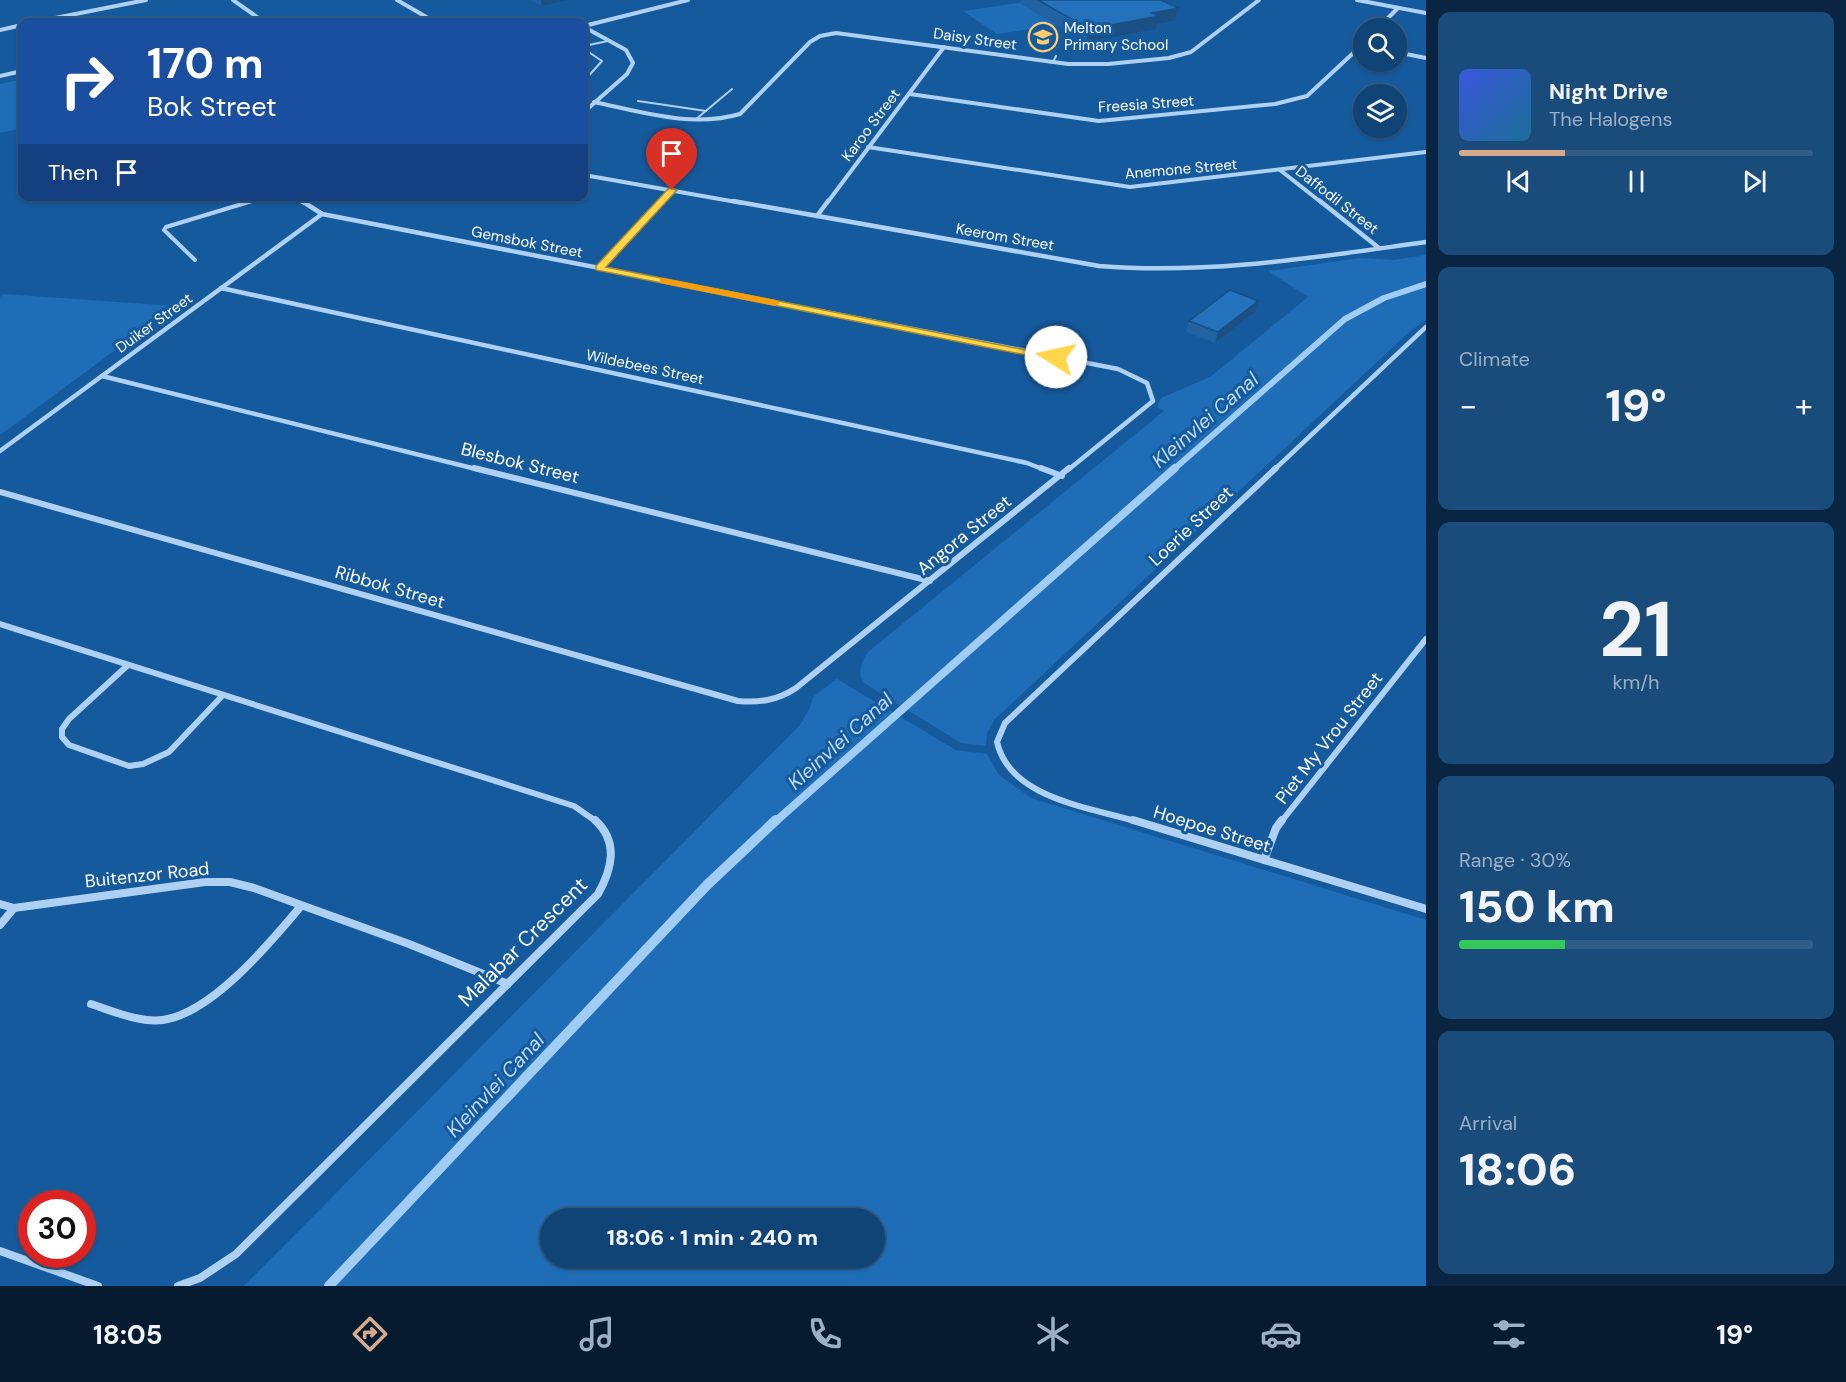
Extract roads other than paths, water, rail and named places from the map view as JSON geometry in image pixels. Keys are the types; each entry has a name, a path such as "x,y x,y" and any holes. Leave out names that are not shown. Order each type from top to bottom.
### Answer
{"street":[{"path":"55,18 146,0"},
{"path":"233,0 257,18"},
{"path":"397,0 428,18"},
{"path":"588,26 688,0"},
{"name":"Daisy Street","path":"695,120 722,120 740,114 814,39 828,34 849,34 1053,62 1092,65 1180,56 1197,48 1259,0"},
{"path":"1357,0 1426,13"},
{"path":"1388,18 1398,8"},
{"path":"0,30 18,26"},
{"path":"588,29 626,50 633,63 627,74 588,107"},
{"name":"Karoo Street","path":"817,216 944,47"},
{"name":"Freesia Street","path":"910,94 1087,120 1134,120 1298,100 1307,96 1353,53"},
{"path":"1407,54 1426,58"},
{"path":"0,76 18,72"},
{"path":"594,102 695,120"},
{"name":"Anemone Street","path":"868,147 1122,187 1151,187 1426,152"},
{"name":"Daffodil Street","path":"1280,170 1379,248"},
{"name":"Keerom Street","path":"588,176 1099,266 1141,271 1205,270 1426,242"},
{"path":"600,268 672,190"},
{"name":"Gemsbok Street","path":"301,201 322,214 1118,369 1146,383"},
{"name":"Duiker Street","path":"0,451 322,214"},
{"name":"Wildebees Street","path":"221,288 1027,464 1062,476"},
{"name":"Loerie Street","path":"1002,758 997,742 1005,723 1426,327"},
{"name":"Blesbok Street","path":"102,376 930,581"},
{"name":"Angora Street","path":"773,700 796,688 1150,406 1154,395 1146,383"},
{"name":"Ribbok Street","path":"0,492 738,701 773,700"},
{"name":"Malabar Crescent","path":"0,624 574,806 596,819 609,838 612,866 598,894 236,1254 200,1278 178,1286"},
{"name":"Piet My Vrou Street","path":"1264,860 1276,828 1426,639"},
{"path":"128,665 69,719 62,729 62,737 69,746 129,766 143,764 170,752 223,695"},
{"name":"Hoepoe Street","path":"1002,758 1016,777 1040,792 1426,909"},
{"name":"Buitenzor Road","path":"14,908 205,882 230,882 254,888 409,944 508,984"},
{"path":"0,904 14,908 0,925"},
{"path":"91,1004 146,1021 167,1020 184,1014 256,957 279,935 301,906"},
{"path":"0,1251 98,1286"}],"lane":[{"path":"588,47 608,40"},
{"path":"588,51 602,61 588,77"},
{"path":"1053,62 1056,56"},
{"path":"695,120 732,89"},
{"path":"638,101 706,111"},
{"path":"195,260 164,230 166,226 253,201"}],"waterway":[{"name":"Kleinvlei Canal","path":"1173,470 1345,319 1384,298 1426,284"},
{"name":"Kleinvlei Canal","path":"775,822 1175,468"},
{"name":"Kleinvlei Canal","path":"329,1286 707,885 776,820"}],"place":[{"name":"Melton Primary School","path":"1043,37"}]}
